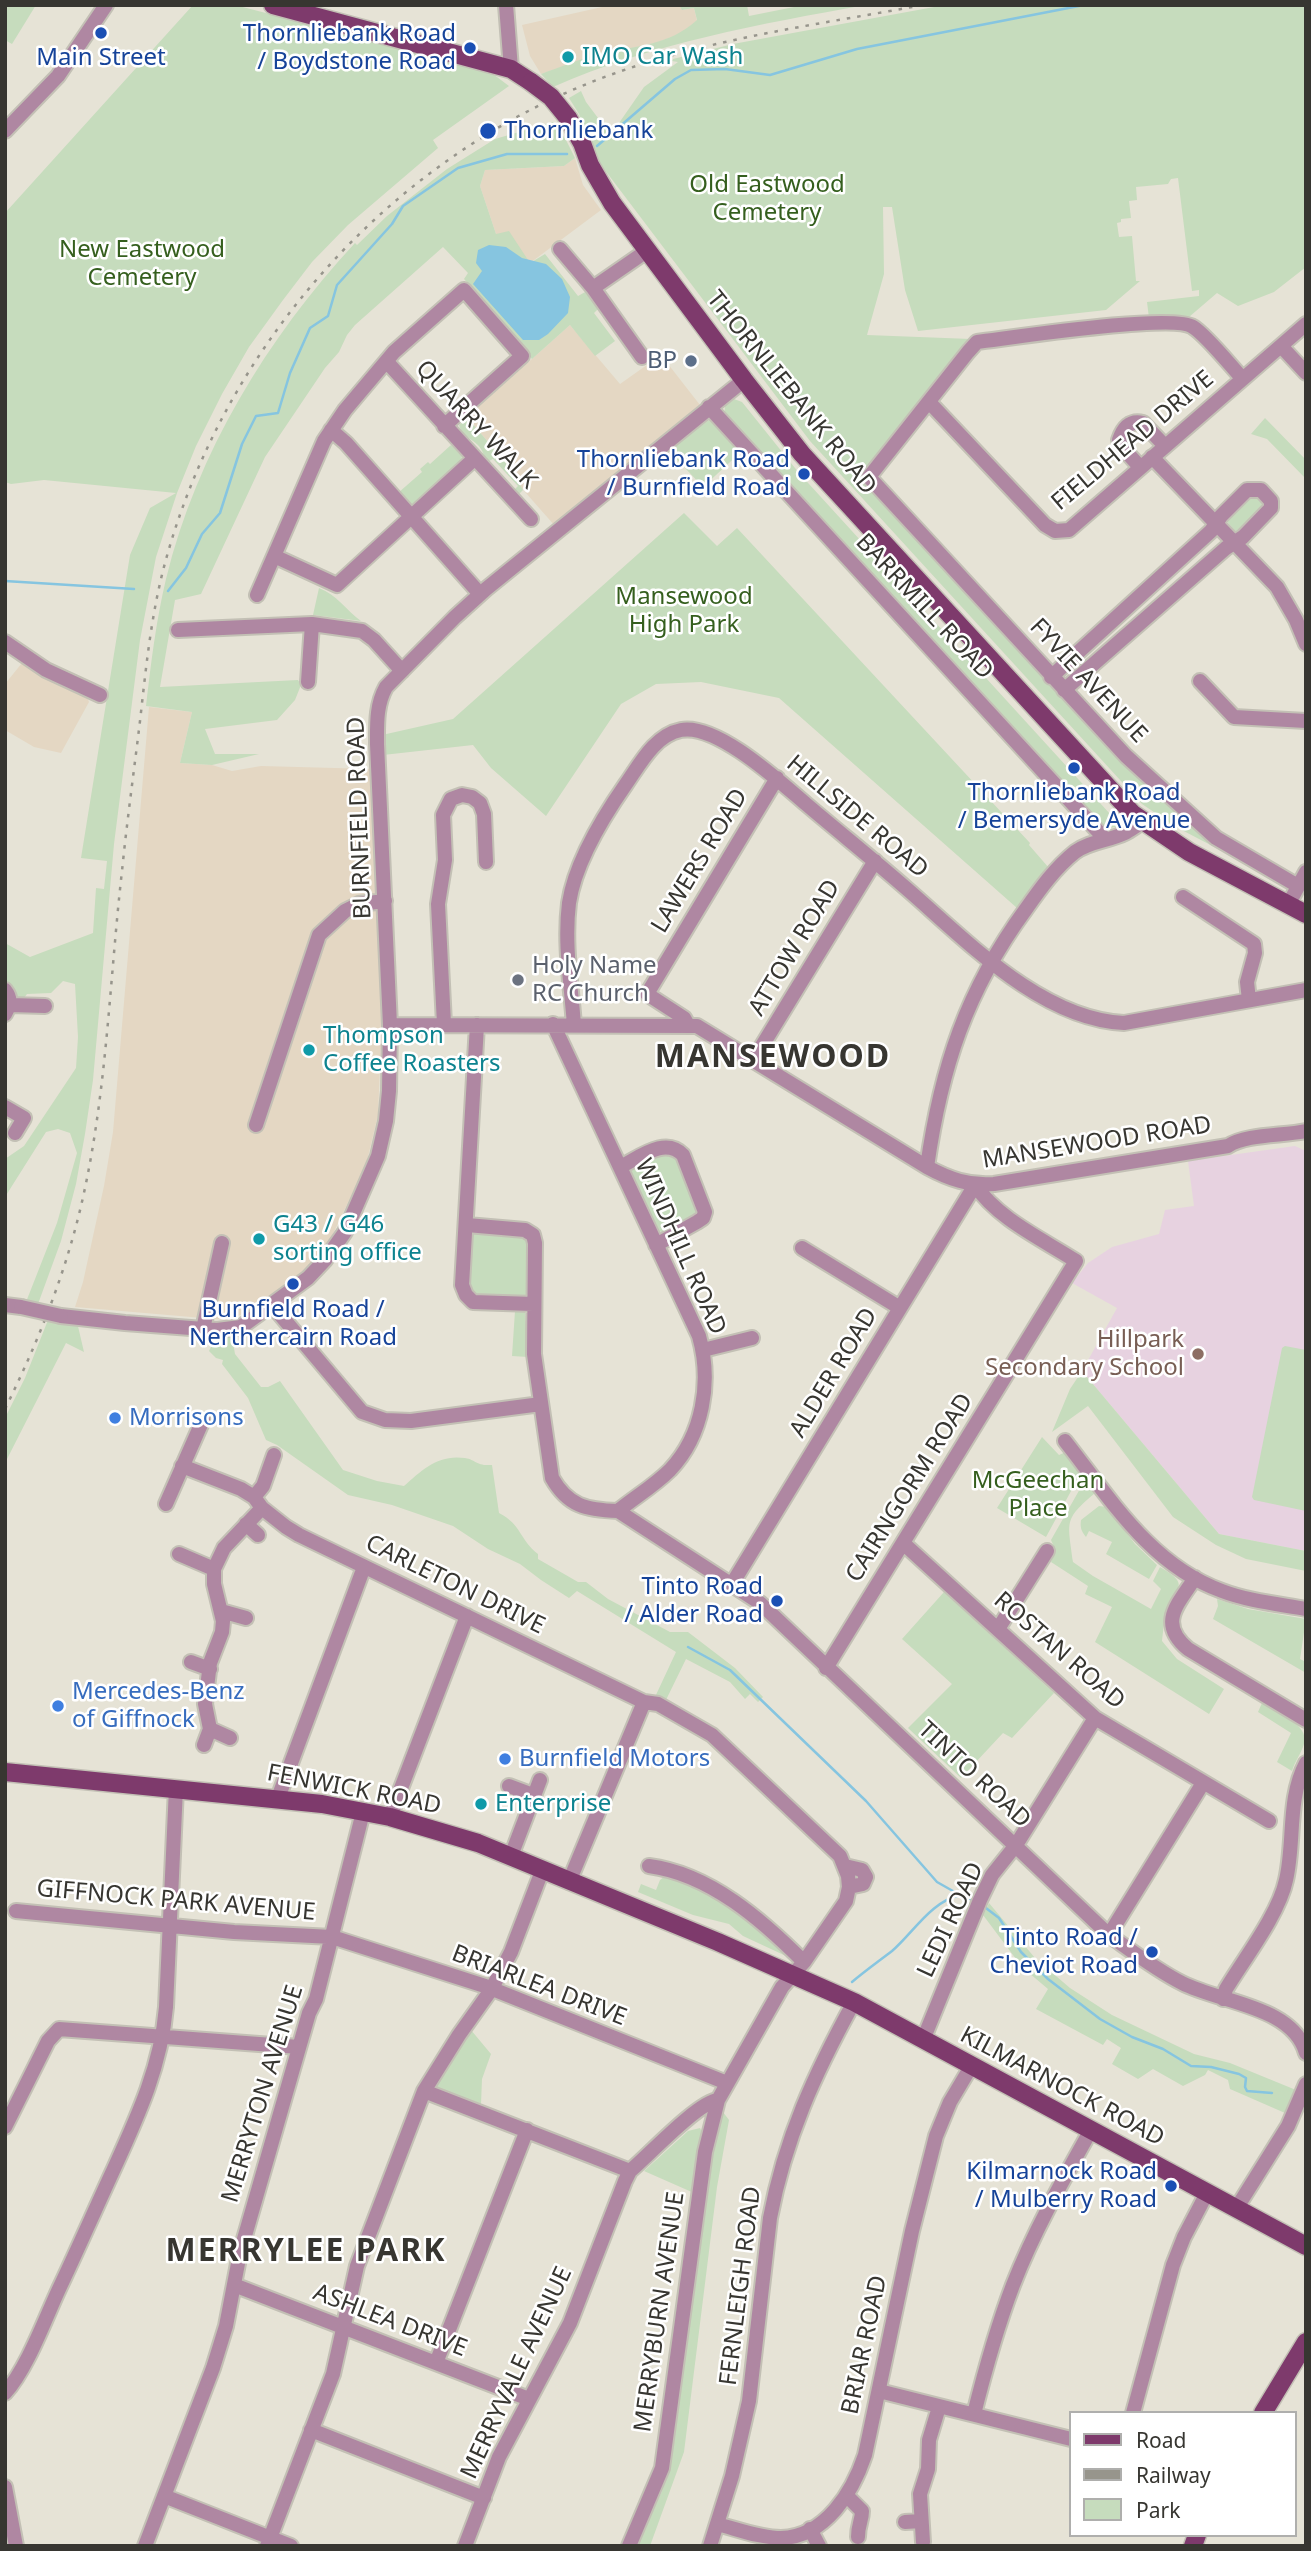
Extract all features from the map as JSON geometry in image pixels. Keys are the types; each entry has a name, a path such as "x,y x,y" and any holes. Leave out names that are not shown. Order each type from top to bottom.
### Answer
{"main road":[{"path":"272,5 291,8"},
{"name":"THORNLIEBANK ROAD","path":"291,8 511,69 551,97 568,118 600,183 744,380 802,454 1133,814 1189,852 1306,914"},
{"name":"FENWICK ROAD","path":"5,1772 278,1798 390,1817 444,1832 511,1856 705,1937 798,1969"},
{"name":"KILMARNOCK ROAD","path":"798,1969 923,2040 1306,2246"},
{"path":"1264,2411 1306,2342"}],"street":[{"path":"5,131 58,76 106,5"},
{"path":"506,5 511,69"},
{"path":"560,249 593,288 642,357"},
{"path":"593,288 648,250"},
{"path":"257,594 331,430 394,352 464,290 522,356 444,426"},
{"path":"929,402 977,342 1137,323 1176,322 1192,326 1242,378"},
{"name":"FIELDHEAD DRIVE","path":"929,402 1045,525 1055,531 1069,530 1306,324"},
{"path":"1281,346 1306,373"},
{"name":"QUARRY WALK","path":"387,362 531,519"},
{"name":"BURNFIELD ROAD","path":"5,1305 61,1316 203,1329 241,1327 307,1278 326,1260 345,1232 363,1193 378,1156 386,1121 390,1025 377,714 381,697 386,687 480,594 744,380"},
{"name":"FYVIE AVENUE","path":"929,402 869,477 1126,757 1216,838 1298,886"},
{"name":"BARRMILL ROAD","path":"709,407 1105,839"},
{"path":"1140,467 1121,446 1119,440 1126,426 1143,423 1165,446"},
{"path":"331,430 480,594"},
{"path":"1152,457 1278,587 1301,619 1306,644"},
{"path":"274,556 337,585 475,458"},
{"path":"1051,677 1211,531 1247,489 1261,490 1270,502 1271,508 1266,515 1064,690"},
{"path":"178,630 312,624 362,631 374,640 402,671"},
{"path":"307,681 312,624"},
{"path":"5,642 46,670 100,695"},
{"path":"1200,680 1234,718 1306,721"},
{"name":"HILLSIDE ROAD","path":"574,1025 568,930 569,901 591,842 611,805 659,741 682,730 695,730 721,740 777,778 991,962 1044,998 1073,1012 1112,1023 1124,1023 1306,990"},
{"name":"LAWERS ROAD","path":"688,1025 684,1018 647,993 777,778"},
{"path":"444,1024 438,904 445,860 443,814 451,799 462,795 472,797 480,803 484,814 486,862"},
{"path":"928,1167 946,1065 965,1015 991,962 1033,898 1062,864 1077,851 1125,833 1143,822"},
{"path":"469,841 485,841"},
{"name":"ATTOW ROAD","path":"754,1059 875,862"},
{"path":"1289,905 1306,872"},
{"path":"1183,898 1254,944 1255,953 1247,982 1249,1000"},
{"path":"256,1125 319,935 345,911 359,904 385,901"},
{"path":"7,1003 45,1006"},
{"name":"WINDHILL ROAD","path":"553,1024 699,1336 703,1350 703,1402 690,1441 669,1470 618,1511"},
{"name":"MANSEWOOD ROAD","path":"390,1025 688,1025 708,1031 928,1167 952,1179 975,1185 1228,1146 1239,1138 1306,1131"},
{"path":"477,1025 462,1285 473,1302 533,1304"},
{"path":"5,1107 24,1118 15,1133"},
{"path":"620,1167 664,1146 678,1149 683,1154 705,1212 703,1218 656,1245"},
{"name":"CAIRNGORM ROAD","path":"826,1668 1076,1261 1001,1212 975,1185"},
{"name":"ALDER ROAD","path":"732,1584 975,1185"},
{"path":"467,1225 525,1230 533,1235 534,1354 552,1478 560,1492 582,1507 618,1511"},
{"path":"203,1329 222,1243"},
{"path":"802,1248 900,1308"},
{"path":"272,1305 362,1412 385,1420 411,1421 541,1404"},
{"path":"703,1350 753,1339"},
{"path":"166,1504 203,1420"},
{"path":"1065,1441 1146,1543 1163,1558 1195,1578 1233,1595 1306,1609"},
{"path":"204,1745 210,1729 205,1704 210,1669 222,1632 214,1569 224,1548 247,1524 258,1503 274,1455"},
{"name":"CARLETON DRIVE","path":"182,1466 241,1489 299,1535 644,1702 658,1704 712,1735 840,1856 849,1887"},
{"name":"TINTO ROAD","path":"618,1511 760,1603 1109,1935 1158,1970 1185,1984 1276,2016 1300,2039 1306,2053"},
{"path":"247,1524 258,1535"},
{"name":"ROSTAN ROAD","path":"903,1543 1095,1718 1269,1821"},
{"path":"998,1629 1047,1551"},
{"path":"179,1554 214,1569"},
{"path":"278,1798 364,1567"},
{"path":"1195,1578 1173,1612 1171,1625 1175,1636 1188,1649 1306,1720"},
{"path":"221,1611 246,1618"},
{"path":"390,1817 467,1616"},
{"path":"191,1662 210,1669"},
{"path":"569,1882 644,1702"},
{"name":"LEDI ROAD","path":"923,2040 992,1875 1016,1845 1095,1718"},
{"path":"210,1729 230,1738"},
{"path":"1223,1999 1226,1989 1283,1890 1287,1878 1297,1784 1306,1763"},
{"path":"511,1856 540,1780"},
{"path":"1109,1935 1203,1783"},
{"path":"509,1786 533,1795"},
{"path":"5,2393 16,2379 129,2138 148,2091 164,2036 176,1788"},
{"name":"MERRYTON AVENUE","path":"145,2546 213,2368 226,2326 254,2199 309,2013 316,1999 363,1812"},
{"path":"649,1866 668,1869 737,1903 771,1929 798,1969"},
{"path":"268,2542 333,2374 357,2266 424,2091 446,2054 491,1990 511,1952 542,1871"},
{"name":"MERRYBURN AVENUE","path":"629,2546 662,2468 705,2152 718,2100 765,2014 846,1901 849,1887"},
{"name":"GIFFNOCK PARK AVENUE","path":"16,1911 247,1933 332,1937"},
{"name":"BRIARLEA DRIVE","path":"332,1937 491,1990 727,2083"},
{"name":"FERNLEIGH ROAD","path":"710,2546 732,2476 749,2401 769,2218 775,2189 792,2130 807,2092 854,2002"},
{"path":"5,2127 55,2030 299,2047"},
{"name":"BRIAR ROAD","path":"717,2524 771,2538 789,2537 810,2529 832,2513 847,2496 865,2455 912,2231 936,2136 950,2102 972,2066"},
{"path":"1236,2209 1288,2126 1306,2084"},
{"path":"424,2091 630,2171"},
{"name":"MERRYVALE AVENUE","path":"465,2546 499,2456 570,2323 630,2171 709,2101 718,2100"},
{"path":"436,2363 527,2130"},
{"path":"974,2414 993,2340 1013,2284 1038,2229 1091,2130"},
{"path":"1134,2411 1173,2265 1206,2193"},
{"name":"ASHLEA DRIVE","path":"234,2285 529,2399"},
{"path":"878,2391 1070,2439"},
{"path":"923,2542 920,2494 928,2469 929,2440 939,2406"},
{"path":"311,2430 484,2498"},
{"path":"5,2487 16,2546"},
{"path":"164,2496 268,2542 291,2546"},
{"path":"847,2496 862,2511 858,2537"},
{"path":"905,2522 921,2521"},
{"path":"810,2529 819,2546"}],"shaded area":[{"path":"611,5 679,5 683,10 694,8 697,21 682,33 656,43 598,55 541,74 530,56 522,25"},
{"path":"575,158 583,185 601,210 530,263 496,234 480,186 485,170 564,166"},
{"path":"570,325 620,384 661,355 700,405 555,526 518,484 510,468 467,417"},
{"path":"22,663 86,694 89,702 61,753 34,747 5,730 5,684"},
{"path":"149,707 192,712 180,763 212,765 232,771 261,766 372,769 382,1016 378,1115 366,1165 329,1242 312,1266 246,1313 226,1320 75,1307 104,1186 113,1132"},
{"name":"Hillpark Secondary School","path":"1295,1146 1306,1151 1306,1551 1219,1534 1082,1371 1117,1308 1072,1283 1088,1263 1112,1247 1159,1234 1165,1210 1194,1206 1188,1161"}],"green space":[{"path":"5,5 36,5 12,44 5,40"},
{"name":"New Eastwood Cemetery","path":"193,5 235,5 489,71 509,86 433,140 438,148 348,225 312,262 249,347 196,446 177,493 156,557 140,640 114,844 93,1080 85,1134 76,1184 61,1241 38,1304 26,1302 57,1223 77,1153 70,1133 58,1129 46,1132 5,1197 5,1159 24,1146 76,1068 78,1037 75,984 63,981 51,993 27,994 24,998 17,999 16,993 5,984 5,943 30,957 93,933 96,888 104,889 107,861 81,858 130,555 150,508 176,493 44,480 11,484 5,482 5,213"},
{"path":"679,5 747,5 749,16 794,5 866,5 747,28 668,47 629,58 553,87 541,74 592,56 651,44 675,35 697,20 694,8 682,10"},
{"name":"Old Eastwood Cemetery","path":"945,5 1306,5 1306,267 1274,292 1238,306 1217,293 1189,317 1149,318 1147,302 1199,296 1199,290 1192,291 1178,178 1171,179 1168,184 1136,187 1137,200 1129,201 1131,218 1121,219 1121,222 1117,223 1119,237 1132,236 1136,281 1140,281 1106,310 918,331 905,290 892,207 883,207 884,274 867,335 971,339 862,476 1142,780 1224,852 1176,827 1142,804 810,441 598,161 579,114 569,98 581,91 607,130 619,123 644,87 678,62 672,61 673,59 733,44"},
{"path":"553,122 575,158 564,166 485,170 480,186 496,234 509,231 530,263 545,254 578,296 587,291 599,308 594,313 615,341 595,356 570,325 532,359 519,345 519,340 464,279 468,273 443,247 355,325 265,457 201,594 175,600 160,687 298,680 301,685 295,700 277,720 205,729 215,754 259,754 212,765 180,763 192,712 146,706 157,626 179,532 216,442 239,399 293,318 355,243 357,245 387,216 447,169 495,139"},
{"path":"734,399 742,402 799,473 1121,826 1104,829 724,417 725,406"},
{"path":"467,417 510,468 523,490 517,496 513,491 518,486 493,459 485,463 481,449 461,430 459,425"},
{"path":"1265,418 1306,460 1306,479 1267,439 1251,434"},
{"path":"709,420 713,420 742,451 703,487 668,450"},
{"path":"451,445 462,456 461,463 416,504 409,504 398,493 422,472 420,469 428,462 430,464"},
{"path":"1259,492 1267,507 1243,532 1236,532 1228,523 1228,518 1253,494"},
{"name":"Mansewood High Park","path":"684,513 717,546 737,528 1030,843 1049,868 1017,908 779,698 701,682 656,684 621,704 546,816 491,768 473,745 383,755 382,735 453,719"},
{"path":"319,588 336,599 361,621 313,615"},
{"path":"663,1151 676,1155 700,1206 697,1216 667,1232 657,1230 631,1174 633,1167"},
{"path":"471,1235 525,1235 530,1241 528,1295 524,1299 475,1296 469,1282 468,1267"},
{"path":"515,1311 525,1312 528,1357 512,1356"},
{"path":"48,1320 77,1322 84,1352 66,1343 5,1463 5,1418 25,1378"},
{"path":"217,1335 232,1337 235,1354 261,1387 268,1387 280,1381 343,1470 404,1486 431,1464 447,1458 465,1458 482,1465 492,1465 499,1513 516,1527 538,1554 538,1559 578,1582 586,1582 608,1599 670,1632 688,1632 735,1668 763,1697 758,1702 750,1694 745,1699 730,1682 686,1659 665,1702 655,1697 676,1652 577,1591 569,1598 520,1564 488,1549 453,1526 392,1505 348,1495 266,1440 248,1398 222,1364 223,1360 216,1358 209,1351"},
{"path":"1285,1346 1306,1350 1306,1511 1254,1500 1252,1497 1282,1348"},
{"path":"1082,1371 1219,1534 1306,1551 1306,1571 1246,1559 1216,1545 1173,1517 1088,1406 1052,1432 1070,1389"},
{"name":"McGeechan Place","path":"1042,1437 1059,1455 1066,1452 1082,1471 1046,1537 997,1508"},
{"path":"1085,1480 1095,1493 1077,1509 1070,1522 1073,1562 1151,1609 1161,1589 1153,1581 1160,1567 1176,1579 1179,1583 1164,1622 1162,1641 1177,1659 1224,1689 1209,1714 1095,1642 1112,1607 1085,1594 1088,1586 1051,1562 1055,1549 1051,1540"},
{"path":"1099,1506 1107,1507 1135,1544 1157,1565 1149,1579 1106,1554 1112,1542 1089,1531 1086,1537 1084,1535 1081,1520"},
{"path":"944,1592 1054,1693 1012,1738 1003,1733 961,1778 908,1728 952,1684 902,1639"},
{"path":"1217,1599 1248,1609 1306,1619 1300,1659 1306,1662 1306,1673 1213,1619 1218,1606"},
{"path":"1262,1703 1290,1719 1302,1730 1304,1744 1292,1771 1277,1762 1291,1733 1258,1712"},
{"path":"669,1873 745,1914 789,1952 786,1956 743,1936 729,1924 693,1915 638,1892 641,1884 656,1890 660,1880"},
{"path":"989,1903 1035,1958 1070,1988 1112,2015 1194,2054 1230,2063 1296,2090 1285,2113 1230,2089 1228,2080 1208,2070 1205,2075 1183,2086 1153,2069 1138,2079 1112,2064 1121,2048 1107,2039 1103,2045 1036,2009 1048,1989 1022,1967 983,1915"},
{"path":"471,2030 491,2054 482,2079 481,2104 435,2087"},
{"path":"720,2108 729,2120 717,2187 684,2452 650,2546 636,2546 662,2491 714,2129"},
{"path":"700,2128 702,2132 694,2193 644,2171 688,2131"}],"water":[{"path":"489,245 506,247 522,258 546,264 562,279 570,297 568,313 539,340 523,340 473,284 482,271 476,263 478,250"}],"waterway":[{"path":"597,146 675,79 691,70 725,69 770,75 857,49 1084,5"},
{"path":"168,591 186,568 202,534 220,513 242,444 256,416 278,413 290,373 310,328 328,316 337,285 392,224 403,206 458,168 507,154 567,154"},
{"path":"5,581 134,589"},
{"path":"688,1647 730,1670 866,1801 937,1882 960,1895"},
{"path":"852,1982 892,1951 932,1910 950,1898 961,1895 973,1900"},
{"path":"982,1905 999,1918 1021,1952 1048,1979 1100,2019 1132,2037 1163,2049 1191,2066 1211,2067 1239,2074 1246,2078 1247,2091 1272,2093"}],"railway":[{"path":"5,1409 30,1355 62,1273 85,1188 103,1070 124,852 147,661 165,563 192,483 228,407 273,335 326,269 386,209 453,157 525,113 602,78 681,53 761,34 923,5"}],"place":[{"name":"Main Street","path":"101,33"},
{"name":"Thornliebank Road / Boydstone Road","path":"470,48"},
{"name":"IMO Car Wash","path":"568,57"},
{"name":"Thornliebank","path":"488,131"},
{"name":"BP","path":"691,361"},
{"name":"Thornliebank Road / Burnfield Road","path":"804,474"},
{"name":"Thornliebank Road / Bemersyde Avenue","path":"1074,768"},
{"name":"Holy Name RC Church","path":"518,980"},
{"name":"Thompson Coffee Roasters","path":"309,1050"},
{"name":"G43 / G46 sorting office","path":"259,1239"},
{"name":"Burnfield Road / Nerthercairn Road","path":"293,1284"},
{"name":"Hillpark Secondary School","path":"1198,1354"},
{"name":"Morrisons","path":"115,1418"},
{"name":"Tinto Road / Alder Road","path":"777,1601"},
{"name":"Mercedes-Benz of Giffnock","path":"58,1706"},
{"name":"Burnfield Motors","path":"505,1759"},
{"name":"Enterprise","path":"481,1804"},
{"name":"Tinto Road / Cheviot Road","path":"1152,1952"},
{"name":"Kilmarnock Road / Mulberry Road","path":"1171,2186"}],"district":[{"name":"MANSEWOOD","path":"773,1058"},
{"name":"MERRYLEE PARK","path":"306,2252"}]}
